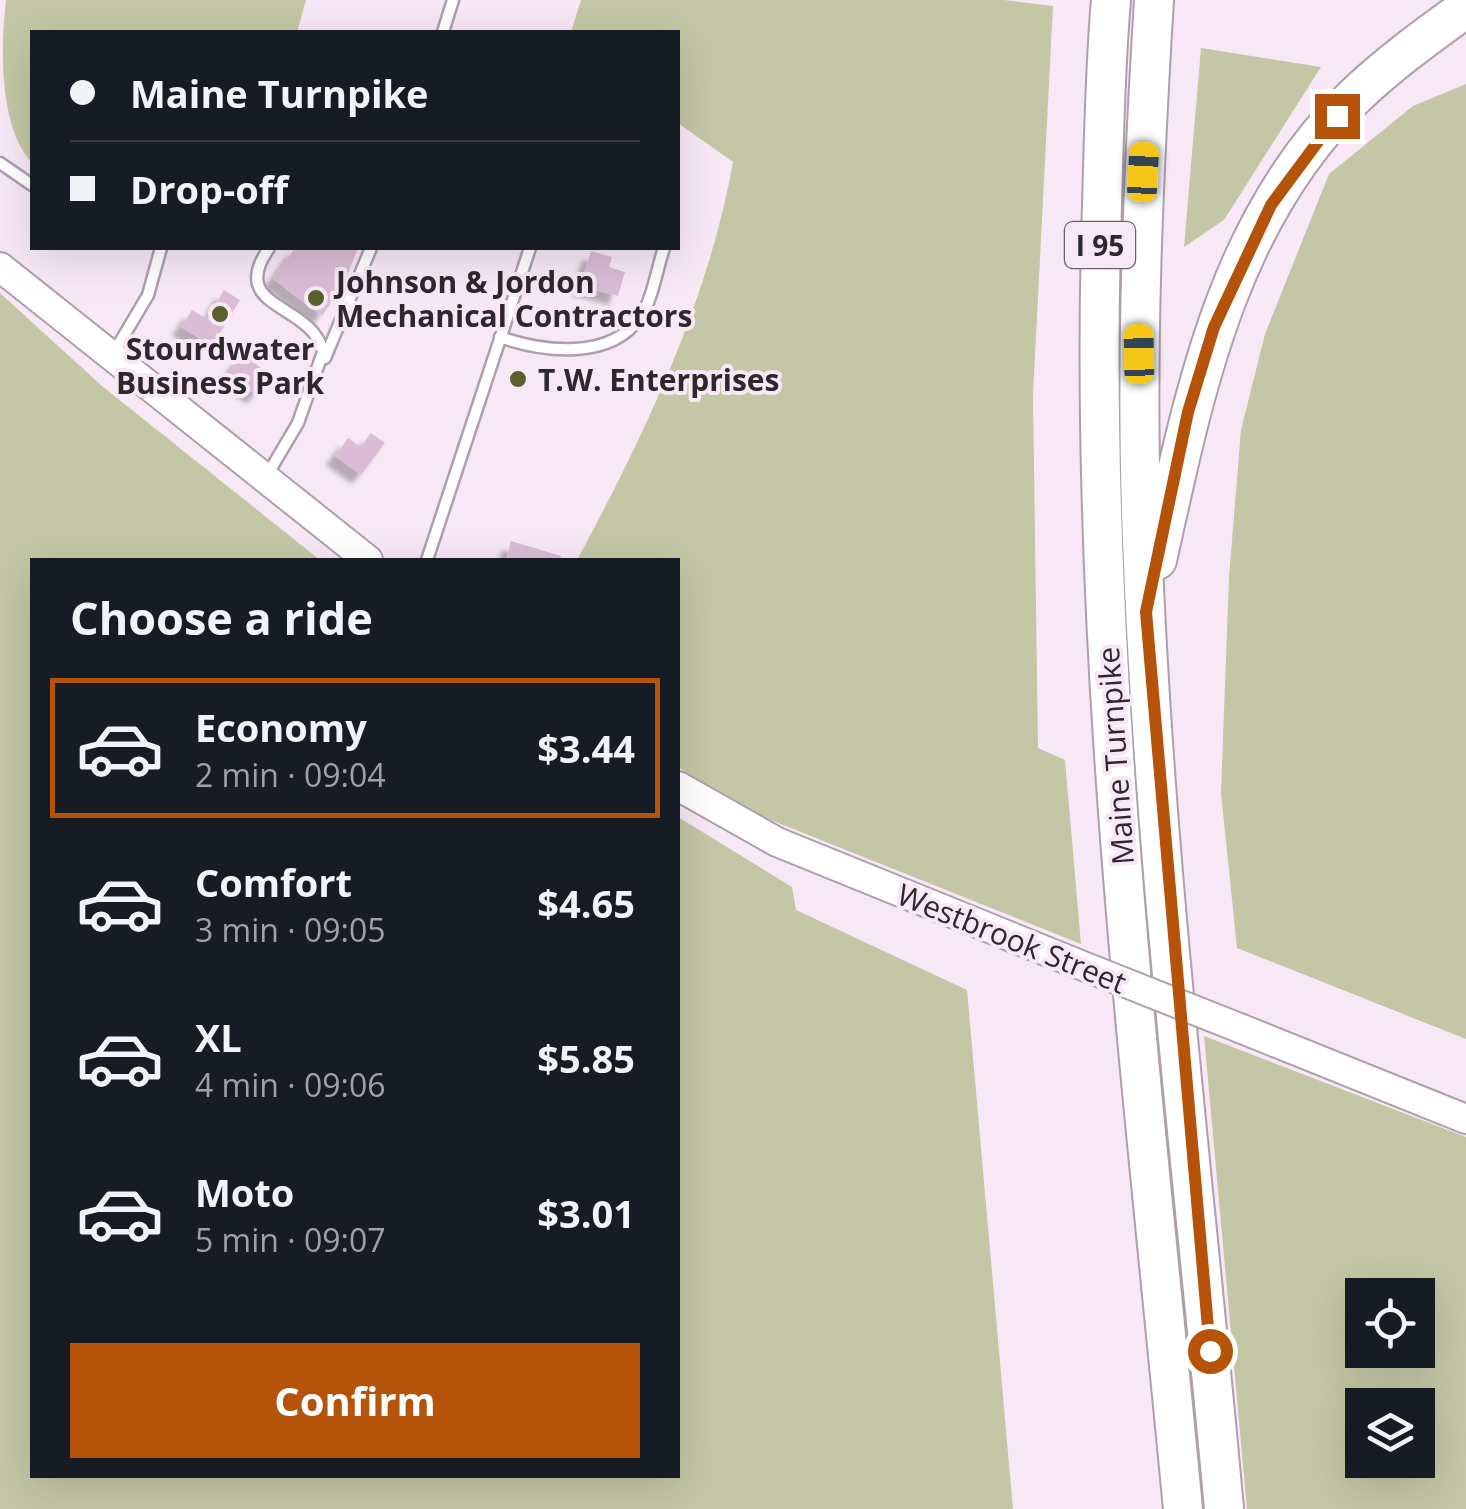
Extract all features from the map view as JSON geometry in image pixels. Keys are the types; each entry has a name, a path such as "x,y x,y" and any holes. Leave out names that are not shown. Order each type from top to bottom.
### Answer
{"highway":[{"path":"1094,0 1093,10 1109,19"},
{"name":"Maine Turnpike","path":"1154,0 1138,318 1146,612 1224,1509"},
{"path":"1146,612 1200,370 1257,232 1295,168 1352,100 1466,8"},
{"name":"Maine Turnpike","path":"1109,19 1097,337 1102,564 1116,787 1183,1509"}],"main road":[{"path":"0,266 365,558"},
{"name":"Westbrook Street","path":"680,787 777,842 1466,1119"}],"lane":[{"path":"443,30 453,0"},
{"path":"2,168 30,184"},
{"path":"112,355 148,294 161,250"},
{"path":"268,250 257,268 256,283 262,294 311,327 321,341 322,363"},
{"path":"265,478 286,449 370,250"},
{"path":"428,558 529,250"},
{"path":"500,337 550,351 586,347 628,330 644,312 663,250"}],"green space":[{"path":"6,0 306,0 298,30 30,30 30,160 21,148 8,110 3,43"},
{"path":"581,0 1004,0 1053,6 1033,394 1038,748 1065,760 1081,944 756,814 680,768 680,558 578,558 671,367 708,266 733,162 680,124 680,30 572,30"},
{"path":"1201,48 1321,67 1224,220 1184,247"},
{"path":"1466,84 1466,1039 1237,948 1221,793 1229,577 1241,430 1265,334 1329,174 1413,106"},
{"path":"0,293 102,386 317,558 30,558 30,1478 680,1478 680,818 792,887 796,910 967,990 1013,1509 0,1509"},
{"path":"1204,1036 1466,1137 1466,1509 1247,1509"}],"building":[{"name":"Johnson & Jordon Mechanical Contractors","path":"294,250 357,250 345,281 322,316 273,279"},
{"path":"591,251 612,257 609,267 625,272 618,296 580,286"},
{"name":"Stourdwater Business Park","path":"224,290 240,300 212,346 181,327 192,310 207,319"},
{"path":"242,354 271,375 256,395 228,375"},
{"path":"371,433 385,443 361,475 335,456 348,438 361,447"},
{"path":"511,541 561,556 560,558 507,558"}],"place":[{"name":"Johnson & Jordon Mechanical Contractors","path":"316,298"},
{"name":"Stourdwater Business Park","path":"220,314"},
{"name":"T.W. Enterprises","path":"518,379"}],"route":[{"path":"1210,1351 1156,763 1146,612 1188,412 1214,327 1271,205 1337,116"}]}
